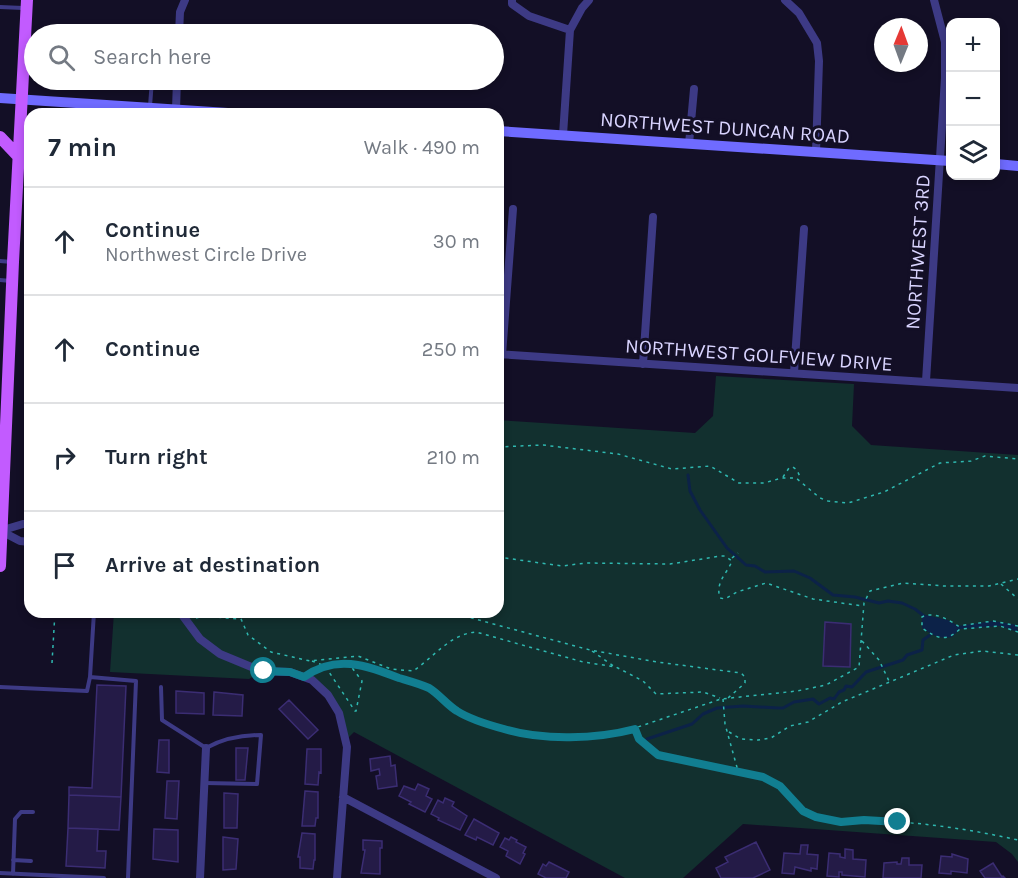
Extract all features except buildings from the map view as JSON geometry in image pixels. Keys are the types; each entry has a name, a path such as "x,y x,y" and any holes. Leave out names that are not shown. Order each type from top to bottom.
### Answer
{"main road":[{"path":"27,4 28,24"},
{"path":"0,566 6,262 19,157 21,100 24,84"},
{"path":"0,136 19,157"}],"street":[{"path":"179,24 180,12 185,0"},
{"path":"512,0 512,4 529,16 570,30"},
{"path":"563,135 570,30 589,0"},
{"path":"785,0 799,13 817,43 819,61 816,152"},
{"name":"NORTHWEST 3RD","path":"926,381 946,161 945,42 934,0"},
{"path":"688,144 694,89"},
{"path":"179,90 182,108"},
{"path":"0,98 158,108"},
{"name":"NORTHWEST DUNCAN ROAD","path":"504,131 946,161"},
{"path":"1000,164 1018,166"},
{"path":"504,310 513,209"},
{"path":"643,364 653,218"},
{"path":"794,374 804,228"},
{"name":"NORTHWEST GOLFVIEW DRIVE","path":"504,355 1018,388"},
{"path":"1,531 24,524"},
{"path":"1,531 24,542"},
{"path":"184,618 200,639 220,654 261,671 290,672 312,680 328,695 339,713 347,747 337,878"},
{"path":"200,878 206,748"},
{"path":"343,797 496,878"},
{"path":"473,878 474,866"}],"lane":[{"path":"0,7 27,4"},
{"path":"150,107 151,90"},
{"path":"0,687 87,691 94,618"},
{"path":"90,677 136,681 128,878"},
{"path":"161,687 162,720 206,748 223,739 261,735 257,784 204,783"},
{"path":"13,874 15,819 21,812 33,812"},
{"path":"14,861 31,861"},
{"path":"0,873 104,878"}],"path":[{"path":"504,447 543,445 618,454 672,469 713,466 739,483 764,483 782,478 796,478 820,498 848,503 884,492 940,463 970,461 985,456 1018,459"},
{"path":"782,478 787,469 793,467 797,470 801,482"},
{"path":"738,553 731,559 731,564 720,582 719,593 723,599 737,592 769,583 813,599 864,605"},
{"path":"504,558 562,566 586,562 670,564 721,556 731,559"},
{"path":"304,677 314,669 325,666 350,664 375,668 431,689 447,704 464,715 521,734 555,737 617,734 694,706 722,699 797,692 826,685 859,667 864,605 866,597 873,590 903,583 944,586 1001,584 1018,579"},
{"path":"1001,584 1018,599"},
{"path":"1018,626 993,621 958,626 948,620 930,615 922,617 921,622 922,628 930,634 946,638 952,637 960,629 996,626 1018,632"},
{"path":"52,663 55,618"},
{"path":"188,624 197,618"},
{"path":"239,618 248,635 267,649 325,666 357,711 362,681 350,664"},
{"path":"471,618 590,650 741,673 745,676 745,683 728,698"},
{"path":"310,661 354,656 391,669 413,671 460,635 476,632 583,662 616,667"},
{"path":"861,640 879,660 890,682"},
{"path":"590,650 643,681 656,694 703,692 722,699 738,771"},
{"path":"727,729 741,739 765,740 775,737 790,726 808,722 832,707 959,653 982,651 1018,655"},
{"path":"635,729 639,739 658,755 738,771 773,782 785,790 803,811 816,817 841,822 883,821 930,825 994,834 1018,840"}],"green space":[{"path":"716,376 854,384 852,426 871,445 1018,455 1018,862 1012,854 996,842 743,824 683,878 625,878 354,732 346,740 339,713 312,680 290,672 262,671 249,679 110,672 114,618 504,618 504,420 695,433 713,416"}],"water":[{"path":"926,615 948,620 958,626 993,621 1017,625 1018,632 1000,626 960,629 952,637 939,637 922,628 922,617"}],"waterway":[{"path":"688,475 690,491 700,510 727,548 746,565 755,566 765,572 794,571 810,578 833,595 879,603 888,601 902,603 924,616"},
{"path":"647,739 692,724 703,714 717,708 743,706 783,708 794,702 813,699 819,704 830,698 834,699 846,686 852,687 866,672 903,660 907,655 922,650 923,640 930,635"}],"route":[{"path":"264,671 290,672 304,677 314,669 325,666 359,664 431,689 458,712 521,734 555,737 617,734 635,729 639,739 658,755 763,777 785,790 809,815 841,822 864,820 898,822"}]}
